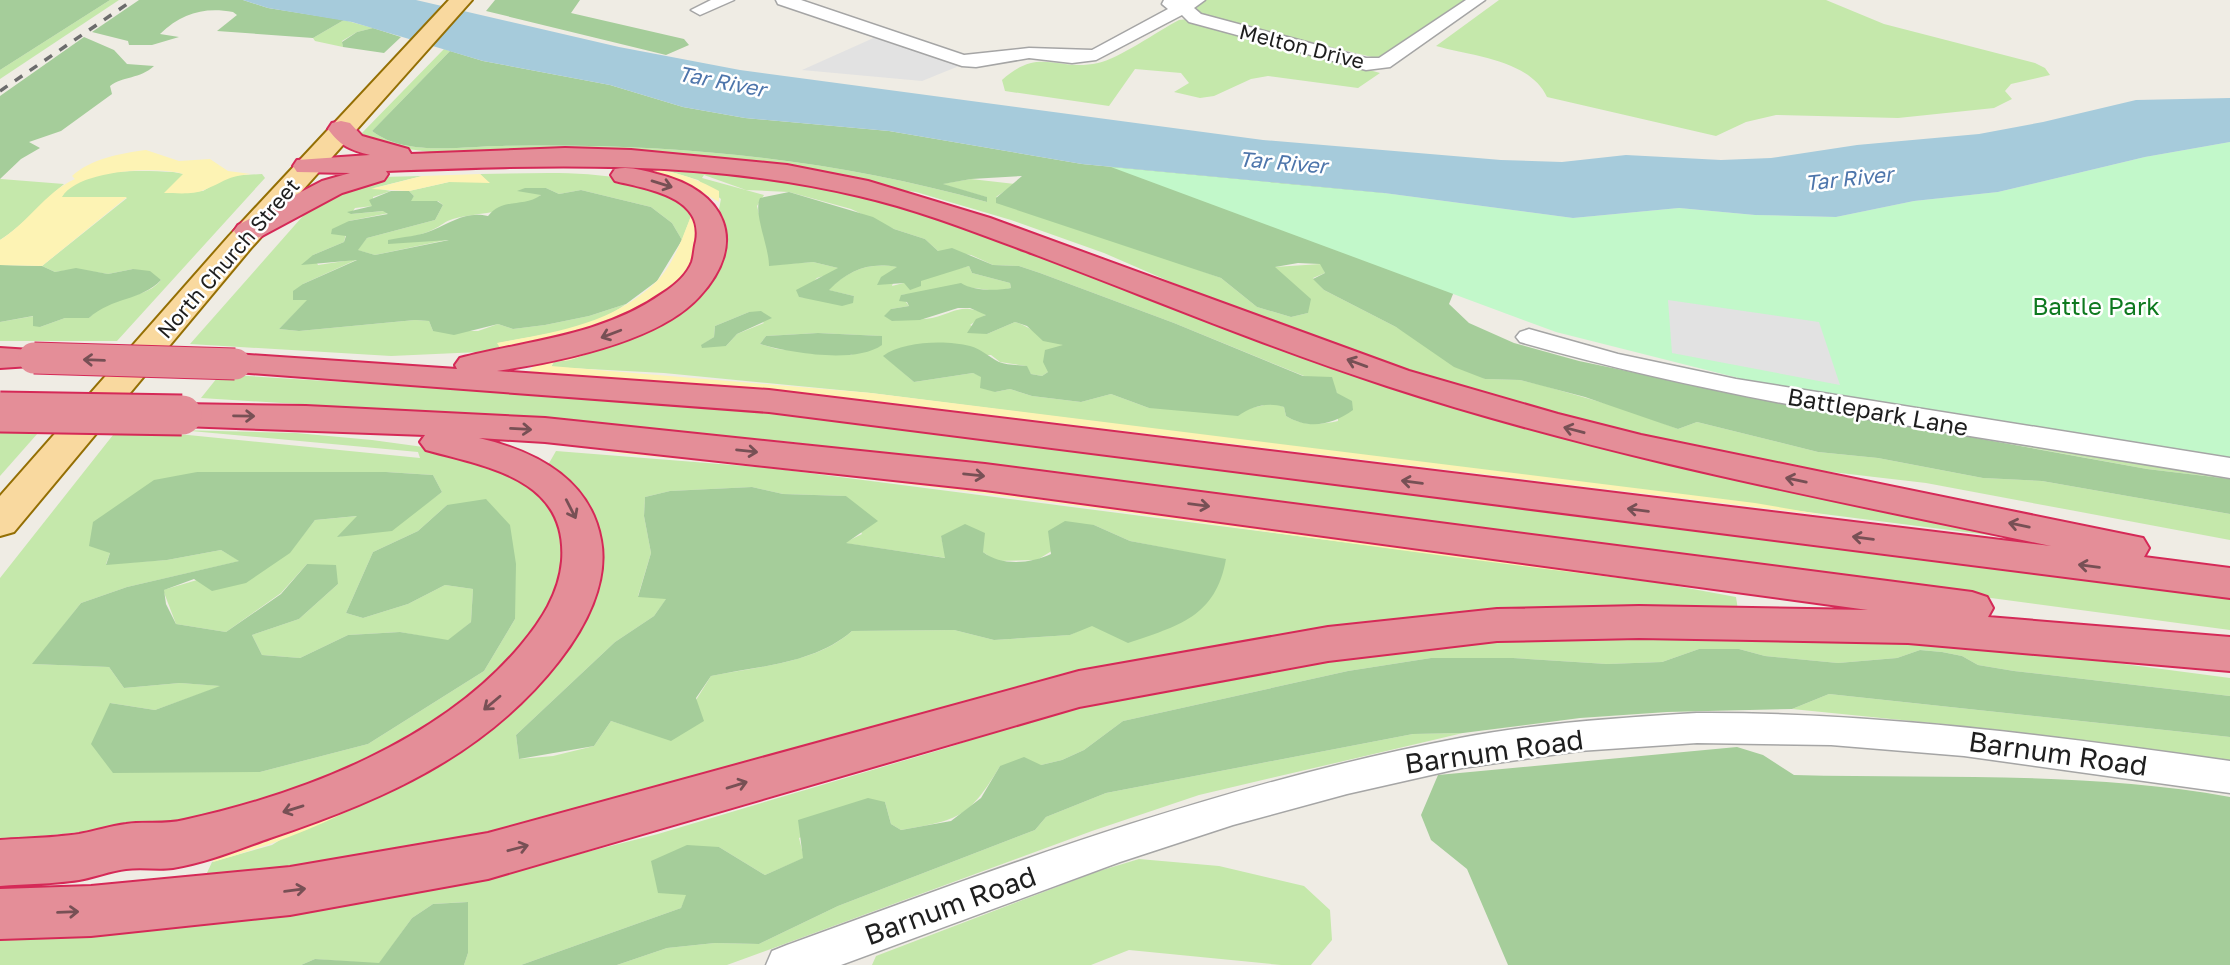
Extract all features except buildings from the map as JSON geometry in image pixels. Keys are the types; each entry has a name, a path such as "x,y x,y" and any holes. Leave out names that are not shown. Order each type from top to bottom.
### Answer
{"highway":[{"path":"341,129 353,142 376,150 434,160"},
{"path":"304,170 434,160 565,156 631,158 787,173 868,189 980,224 1397,377 1548,423 1655,450 2230,569"},
{"path":"0,358 457,367 583,344 641,321 678,298 701,274 713,240 708,216 693,198 666,185 626,175 583,170 376,173 304,170"},
{"path":"249,231 332,187 376,173"},
{"path":"249,365 769,401 2230,583"},
{"path":"0,412 306,417 545,430 985,477 2191,637 2230,646"},
{"path":"0,863 78,857 131,846 172,845 340,793 410,760 468,722 533,664 554,635 569,608 581,577 584,547 572,506 559,489 523,466 468,447 306,417"},
{"path":"0,914 91,911 224,898 416,870 488,856 1067,692 1130,678 1328,644 1497,625 1639,622 1908,627 2230,654"}],"main road":[{"name":"North Church Street","path":"0,522 249,231 386,78 461,0"}],"street":[{"path":"700,10 726,0"},
{"path":"784,0 962,60 976,61 1028,53 1072,57 1096,55 1191,4"},
{"name":"Melton Drive","path":"1156,0 1191,4 1195,18 1366,64 1383,64 1477,0"},
{"name":"Battlepark Lane","path":"1529,337 1614,361 1736,387 2230,468"},
{"name":"Barnum Road","path":"786,965 978,894 1269,797 1363,771 1580,737 1695,728 1815,728 1973,741 2230,777"}],"green space":[{"path":"0,0 110,0 0,70"},
{"path":"110,0 119,0 0,79 0,70"},
{"path":"139,0 243,0 268,8 344,20 313,38 217,31 237,15 233,12 212,10 185,16 160,34 179,37 152,45 129,45 128,41 92,32"},
{"path":"495,0 580,0 571,13 684,39 689,45 666,55 486,11"},
{"path":"1206,0 1466,0 1388,56 1376,58 1201,16 1190,9"},
{"path":"1499,0 1826,0 1884,24 2035,63 2045,68 2050,75 2011,84 2005,91 2012,99 1994,108 1898,118 1776,115 1746,122 1716,136 1547,97 1528,75 1514,67 1436,46"},
{"path":"1188,19 1380,73 1358,88 1268,76 1251,79 1214,96 1200,98 1174,92 1189,83 1181,73 1135,69 1109,106 1005,91 1002,80 1027,64 1098,63 1127,51 1179,20"},
{"path":"344,20 373,28 357,32 342,41 343,47 315,41 313,38"},
{"path":"373,28 401,37 384,53 343,47 342,42 357,32"},
{"path":"84,37 114,50 127,64 154,66 110,86 112,94 61,131 29,142 40,148 21,159 0,179 0,96"},
{"path":"444,49 450,51 372,131 386,139 418,147 563,145 685,150 746,156 867,174 987,202 986,197 941,184 971,179 1015,184 996,197 1221,278 1257,307 1291,317 1308,313 1274,267 1321,264 1325,273 1313,278 1324,290 1396,327 1485,379 1520,380 1541,385 1628,410 1678,429 1697,422 1818,452 1878,458 1983,478 2042,481 2230,514 2230,540 1926,483 1772,465 1690,451 1495,402 1240,312 1104,253 1011,220 916,192 548,150 430,152 386,146 360,135"},
{"path":"450,51 483,61 610,85 683,107 745,118 889,131 1082,164 1384,193 1463,269 1449,304 1469,323 1514,343 1579,361 1761,399 2147,469 2230,479 2230,514 2042,481 1983,478 1878,458 1818,452 1697,422 1678,429 1585,397 1520,380 1485,379 1454,367 1396,327 1324,290 1313,279 1325,273 1320,264 1298,263 1275,267 1311,299 1308,313 1291,317 1257,307 1221,278 996,203 996,198 1022,176 971,179 943,184 987,197 987,202 867,174 746,156 685,150 563,145 418,147 386,139 372,131"},
{"name":"Battle Park","path":"2230,142 2230,460 1762,384 1556,332 1111,167 1384,193 1573,218 1679,208 1755,215 1836,217 1914,201 1998,192 2145,157"},
{"path":"645,164 792,181 873,198 970,227 1350,367 2028,540 871,393 664,373 551,367 554,362 570,360 622,342 725,239 719,209 721,199 698,180","holes":["704,175 746,190 789,192 851,209 894,229 925,239 938,251 971,255 993,265 1019,266 1040,273 1174,323 1304,376 1332,383 1337,393 1338,421 1318,424 1299,422 1286,416 1284,407 1273,403 1247,409 1149,408 1111,394 1081,402 1032,396 1010,389 995,392 981,376 973,373 914,382 884,356 991,355 1000,362 1026,366 1031,374 1042,376 1048,372 1065,345 1015,322 987,334 970,325 987,314 970,309 927,319 892,321 891,309 909,306 901,295 966,287 997,291 1011,288 1010,283 972,273 969,266 892,286 898,267 868,267 844,277 828,290 854,296 852,303 799,297 817,278 837,272 838,268 813,262 770,265 757,206 764,195 702,178","749,312 764,323 737,334 726,346 702,345 714,337 715,326","818,333 882,336 851,355 777,349 760,344 766,336"]},
{"path":"113,172 184,174 166,193 203,191 228,176 262,174 265,178 117,341 0,341 0,322 34,316 40,327 65,318 89,318 110,302 155,286 161,280 133,269 108,274 76,269 55,272 42,266 127,198 61,197 71,187 97,175"},
{"path":"563,173 619,178 646,185 671,196 693,211 682,240 672,223 651,207 581,190 559,194 546,188 529,203 453,219 429,231 388,243 451,239 375,255 357,250 367,238 435,220 443,205 438,201 409,202 414,196 409,191 449,182 488,182 480,174"},
{"path":"422,176 374,188 391,191 373,197 373,206 355,208 351,214 384,211 389,213 349,221 344,242 313,255 318,265 358,259 303,284 308,300 279,329 299,331 415,320 429,321 433,331 478,331 498,324 513,329 589,316 626,304 581,326 498,343 502,351 391,356 190,344 317,200 380,177"},
{"path":"0,179 64,184 0,240"},
{"path":"525,188 546,188 559,194 581,190 651,207 672,223 682,240 657,281 626,304 589,316 513,329 498,324 454,335 433,331 429,321 415,320 299,331 279,329 307,300 293,300 293,291 357,260 301,265 313,255 344,242 346,236 331,234 332,229 349,221 388,214 383,211 351,214 347,212 372,206 369,200 391,191 409,191 414,196 411,201 437,201 443,205 435,220 367,238 358,250 375,255 449,240 388,244 388,240 428,232 466,216 488,216 507,204 527,201 541,195 517,191"},
{"path":"789,192 873,217 894,229 925,239 938,251 952,248 993,265 1019,266 1040,273 1174,323 1303,376 1332,377 1337,393 1352,401 1353,410 1329,422 1312,424 1286,416 1284,407 1272,405 1254,407 1238,416 1149,408 1111,394 1081,402 1032,396 1010,389 995,392 980,388 981,377 973,373 914,382 883,356 913,345 960,344 974,347 1002,363 1027,366 1031,374 1042,376 1048,372 1043,362 1045,350 1063,345 1043,341 1027,326 1015,322 987,334 967,333 976,319 986,315 970,308 958,308 920,320 892,321 884,316 891,309 909,306 907,302 899,301 901,295 961,283 985,290 1011,288 1010,283 972,273 969,266 921,281 921,286 910,290 904,283 877,285 881,277 897,267 868,267 844,277 829,290 854,296 853,303 842,306 799,297 796,290 838,268 813,262 769,266 758,204 760,198"},
{"path":"0,265 42,266 55,272 76,268 108,274 133,269 150,271 161,280 145,292 107,306 89,318 65,318 40,327 33,326 33,316 0,322"},
{"path":"761,311 772,318 737,334 726,346 702,348 701,345 714,337 715,326 749,312"},
{"path":"818,333 882,336 882,345 856,354 822,355 760,344 766,336"},
{"path":"232,375 692,404 887,424 2230,598 2230,630 1115,481 800,443 590,422 201,398 217,378 226,379"},
{"path":"0,429 33,429 38,433 0,476"},
{"path":"180,430 296,433 372,440 438,449 523,476 548,501 566,536 565,576 540,635 463,709 343,774 252,808 164,824 0,840 0,578 113,435 168,433 420,458 418,452","holes":["197,472 386,472 433,475 442,492 419,509 339,537 358,516 315,520 289,553 163,590 176,624 226,632 281,593 307,564 338,584 299,619 252,635 262,655 300,658 348,635 400,632 448,641 471,622 473,589 445,585 408,604 363,618 346,613 373,552 418,531 447,505 515,619 484,671 368,744 260,772 205,771 110,703 155,710 222,686 180,683 124,688 109,667 33,664 81,603 127,587 240,561 221,550 167,560 106,564 110,553"]},
{"path":"1956,434 2230,476 2230,479 2147,469"},
{"path":"556,451 770,468 1660,583 1736,597 1738,610 1460,616 475,836 295,865 206,875 212,862 272,845 535,680 588,508 580,490 548,465","holes":["752,487 783,494 846,496 862,534 844,543 946,558 941,536 983,552 996,561 1037,560 1094,525 1130,541 1226,560 1070,635 994,640 954,630 852,631 821,651 804,657 711,676 671,740 611,721 594,746 553,756 519,759 516,735 615,642 654,616 667,598 638,596 651,553 644,516 645,497 670,491"]},
{"path":"197,472 386,472 433,475 442,492 392,531 337,537 357,516 315,520 290,553 246,583 212,591 194,579 164,590 166,604 176,624 226,632 281,594 307,564 336,565 338,584 299,619 252,635 262,655 300,658 348,635 400,632 448,640 471,622 473,589 445,585 408,604 363,618 346,613 373,552 418,531 447,505 486,499 510,525 516,564 515,619 484,671 368,744 260,772 113,773 91,744 110,703 155,710 220,686 180,683 124,688 109,667 32,664 81,603 127,587 239,561 221,550 167,560 106,565 110,553 89,546 93,522 154,480"},
{"path":"752,487 783,494 846,496 878,521 846,543 945,558 941,536 965,524 985,533 983,552 998,560 1016,562 1051,554 1048,531 1065,521 1094,525 1130,541 1226,559 1221,579 1204,607 1178,624 1128,643 1092,626 1070,635 994,640 954,630 852,631 821,651 803,657 711,676 696,698 704,721 671,741 611,721 594,746 519,759 516,735 615,642 654,616 666,599 638,597 651,553 644,516 645,497 670,491"},
{"path":"1808,634 2040,653 2230,678 2230,696 2014,671 1978,665 1962,656 1920,650 1897,658 1838,663 1765,656 1739,649 1699,649 1662,662 1607,664 1513,658 1431,658 1348,671 1123,721 1084,750 1062,760 1041,765 1000,766 980,797 961,814 950,819 901,830 891,824 885,802 799,838 804,858 765,875 719,847 681,908 521,965 464,965 468,953 467,902 433,904 412,918 379,964 315,959 301,965 0,965 0,939 524,868 658,834 950,747 1094,698 1462,638"},
{"path":"1699,649 1739,649 1765,656 1838,663 1897,658 1920,650 1962,656 1978,665 2014,671 2230,696 2230,737 1829,694 1792,709 1667,712 1580,718 1463,733 1413,734 1106,793 1046,817 1035,830 838,906 759,944 715,943 667,948 617,965 521,965 681,908 686,895 658,893 651,861 687,845 719,847 765,875 803,858 798,820 868,798 885,802 891,824 901,830 951,821 981,798 1000,766 1024,757 1041,765 1062,760 1084,750 1123,721 1348,671 1431,658 1513,658 1607,664 1662,662"},
{"path":"1829,694 2230,737 2230,762 1991,729 1792,709"},
{"path":"1463,733 1199,795 1092,831 727,965 617,965 667,948 715,943 759,944 838,906 1035,830 1046,817 1106,793 1413,734"},
{"path":"1737,747 1763,755 1794,775 2067,780 2122,783 2230,797 2230,965 1508,965 1467,869 1431,840 1421,815 1438,775"},
{"path":"1139,859 1219,866 1304,886 1330,910 1332,940 1311,965 1281,965 1129,950 1091,965 872,965 876,956 1096,872"},
{"path":"468,902 468,953 464,965 301,965 315,959 379,963 412,918 433,904"}],"sand":[{"path":"146,150 179,161 210,159 228,171 251,174 231,178 200,192 184,193 164,193 183,174 155,170 118,172 84,181 62,197 127,197 42,266 0,265 0,240 54,192 75,179 72,176 79,170 107,158"},
{"path":"617,167 658,170 694,179 719,191 719,202 679,179"},
{"path":"480,174 490,183 449,182 409,191 371,189 422,176"},
{"path":"693,211 704,253 672,292 616,324 502,351 497,343 581,324 639,297 668,267"},
{"path":"626,341 570,360 554,362 551,366 871,393 1755,503 1830,516 859,399 529,372 539,358"},
{"path":"604,452 657,453 1001,490 1660,583 869,479"},
{"path":"389,788 347,812 303,831 213,862 216,855"}],"shaded area":[{"path":"878,36 964,64 922,81 802,70"},
{"path":"1668,300 1819,322 1840,385 1672,353"}],"water":[{"name":"Tar River","path":"243,0 416,0 619,47 740,70 1263,140 1501,160 1562,162 1626,155 1721,160 1771,158 1857,145 1979,134 2136,100 2230,98 2230,142 2145,157 1998,192 1914,201 1836,217 1755,215 1679,208 1573,218 1384,193 1082,164 889,131 745,118 683,107 610,85 483,61 352,22 268,8"}],"railway":[{"path":"0,91 133,0"}]}
